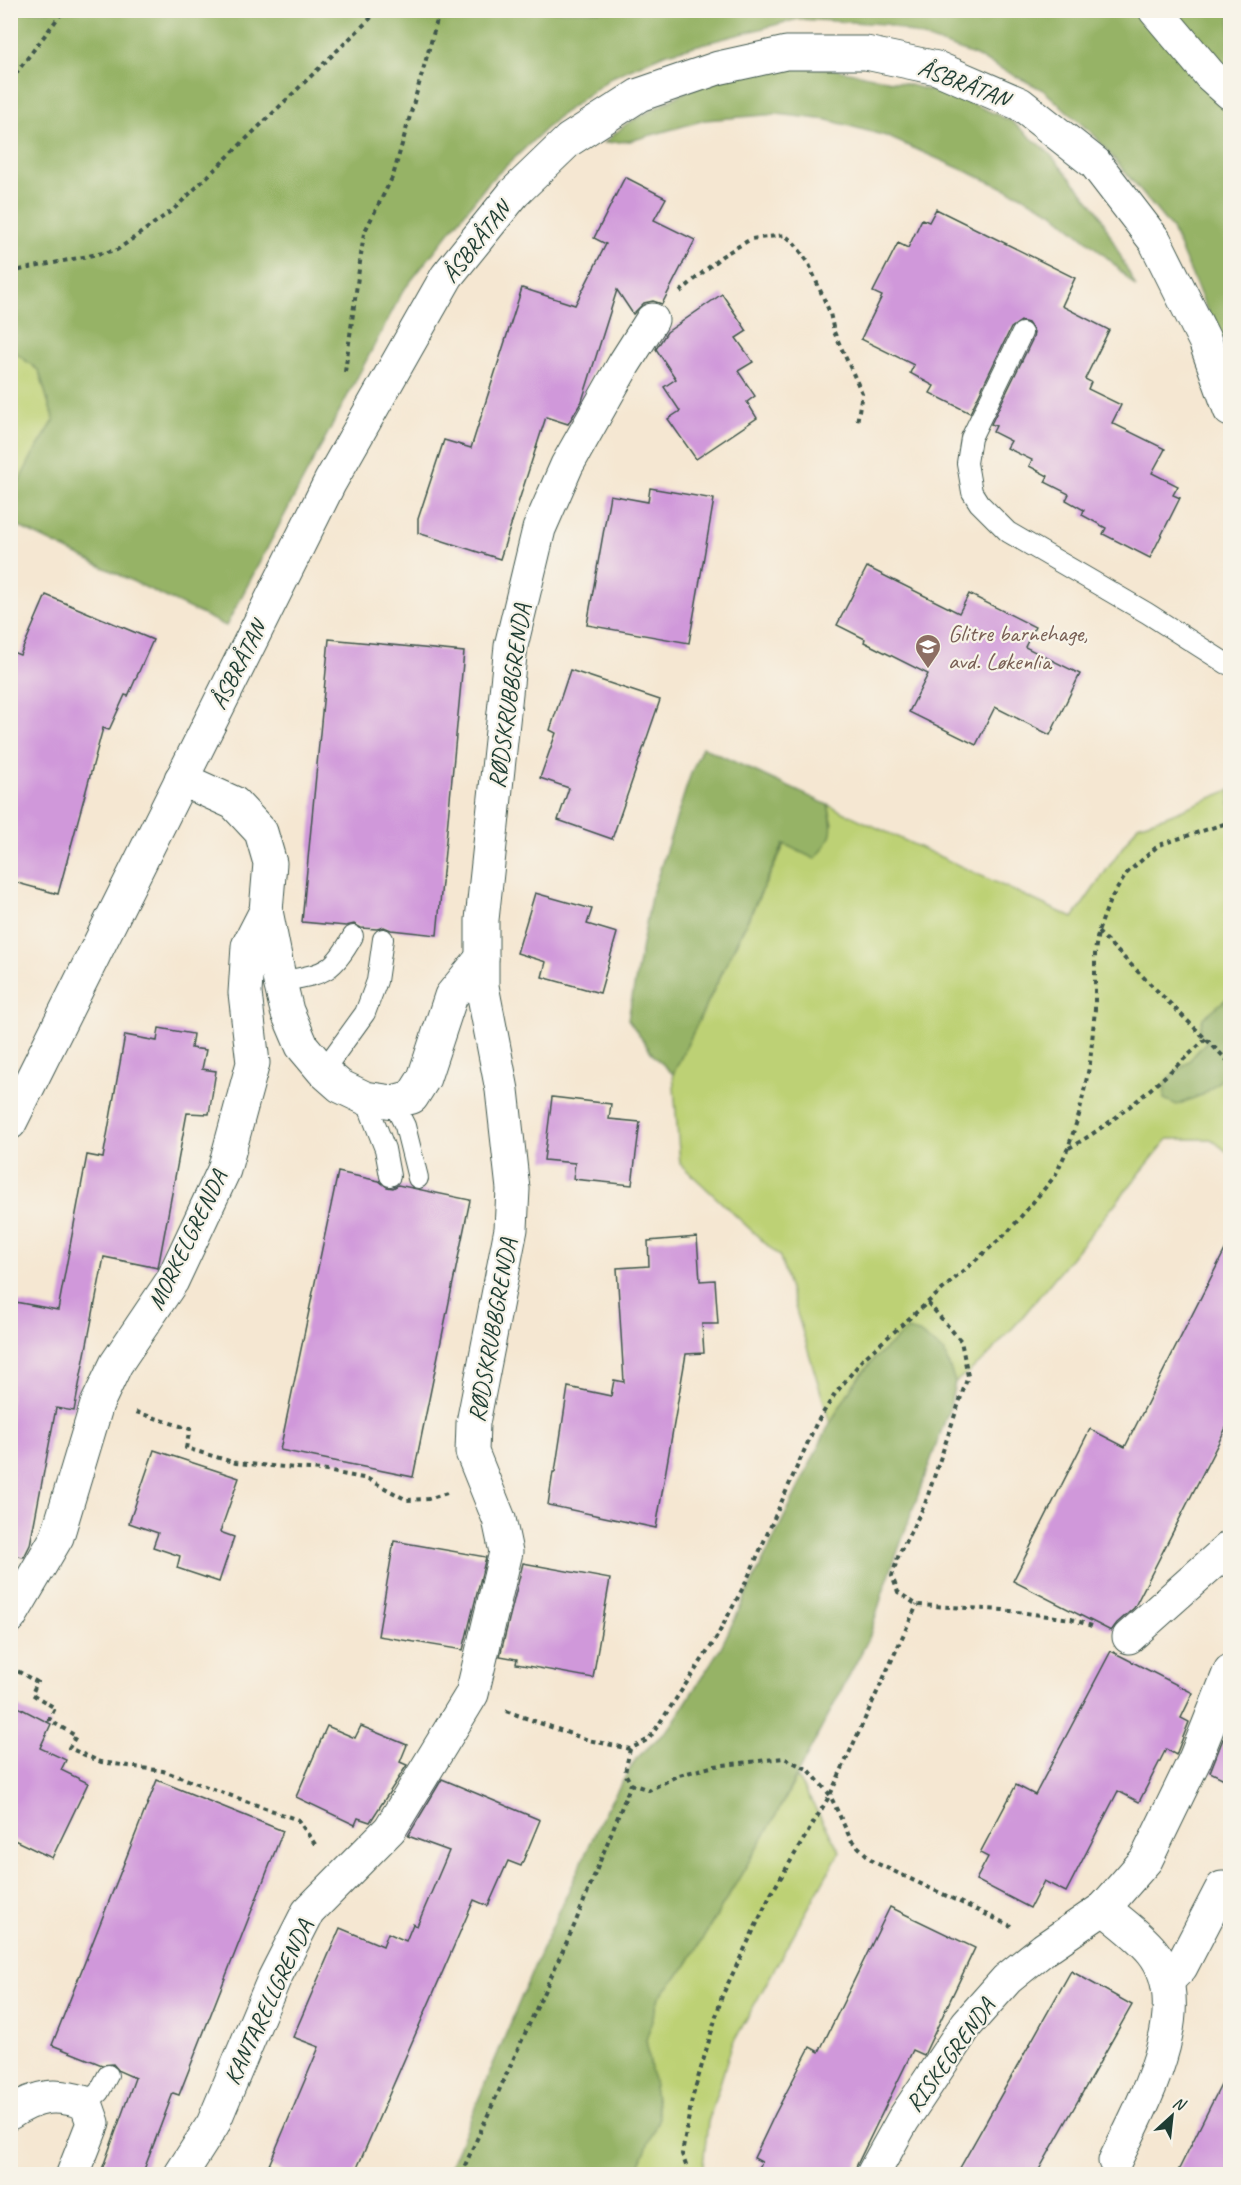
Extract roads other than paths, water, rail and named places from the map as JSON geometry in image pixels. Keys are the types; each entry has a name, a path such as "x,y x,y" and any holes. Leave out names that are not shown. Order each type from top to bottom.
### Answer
{"street":[{"path":"1155,10 1210,75 1230,93"},
{"name":"ÅSBRÅTAN","path":"10,1123 330,482 447,276 514,193 569,140 639,95 718,68 786,53 866,52 937,68 1020,104 1095,163 1155,241 1204,340 1230,410"},
{"name":"RØDSKRUBBGRENDA","path":"472,1694 506,1552 499,1519 472,1452 473,1423 511,1229 513,1189 501,1090 482,986 482,920 511,646 539,529 567,465 624,364 652,320"},
{"path":"182,779 234,803 261,832 270,863 266,911 287,1011 302,1046 323,1071 340,1086 379,1100 412,1097 424,1078 451,996 482,958"},
{"name":"MORKELGRENDA","path":"10,1617 57,1537 97,1404 116,1364 172,1281 224,1170 253,1063 245,993 248,946 266,911"},
{"path":"1129,1637 1230,1547"},
{"name":"RISKEGRENDA","path":"873,2175 903,2120 967,2024 1007,1979 1044,1949 1104,1908 1146,1860 1195,1759 1230,1671"},
{"name":"KANTARELLGRENDA","path":"181,2175 213,2124 274,1979 308,1912 390,1829 472,1694"},
{"path":"1168,1980 1181,1967 1222,1888"},
{"path":"1104,1908 1152,1952 1168,1980 1170,2017 1158,2065 1115,2161"},
{"path":"10,2113 43,2097 66,2096 86,2103 93,2123 73,2175"}],"lane":[{"path":"1022,333 971,438 967,463 972,492 979,503 1008,532 1230,664"},
{"path":"280,982 326,971 341,958 352,936"},
{"path":"323,1071 365,1013 377,981 383,939"},
{"path":"379,1100 390,1176"},
{"path":"379,1100 405,1126 418,1178"},
{"path":"86,2103 99,2092 108,2075"}],"place":[{"name":"Glitre barnehage, avd. Løkenlia","path":"928,670"}]}
